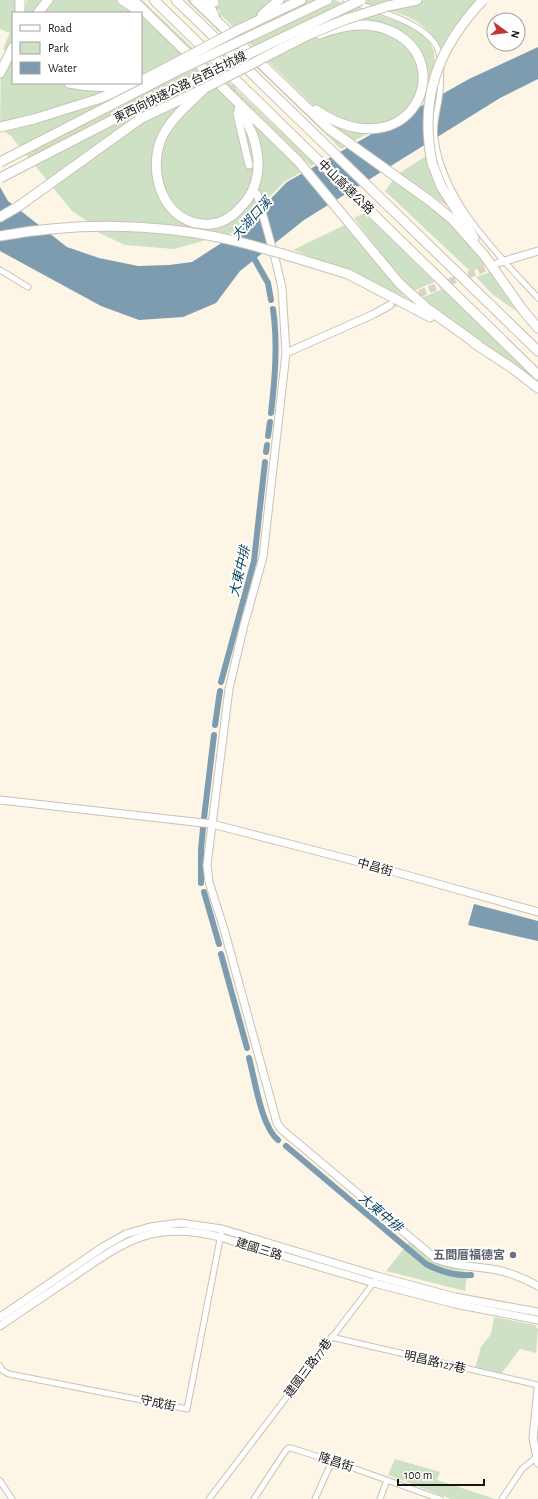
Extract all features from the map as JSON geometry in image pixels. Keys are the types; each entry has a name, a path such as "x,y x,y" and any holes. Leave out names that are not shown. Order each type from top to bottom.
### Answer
{"highway":[{"path":"20,0 20,12"},
{"path":"39,12 48,0"},
{"path":"122,0 140,12"},
{"path":"133,0 298,161 399,283 428,309 478,346"},
{"name":"中山高速公路","path":"154,0 538,375"},
{"name":"中山高速公路","path":"176,0 538,351"},
{"path":"195,0 294,95 330,125 452,219 484,255"},
{"path":"238,30 258,18 279,0"},
{"path":"142,80 238,30 301,0"},
{"name":"東西向快速公路 台西古坑線","path":"0,162 179,70 326,0"},
{"name":"東西向快速公路 台西古坑線","path":"0,178 124,114 361,0"},
{"path":"0,217 19,206 140,119 176,100 205,88 310,34 347,19 417,0"},
{"path":"483,0 470,14 446,50 431,86 427,110 427,122 432,163 441,186 484,255 522,309 538,328"},
{"path":"211,1 213,14 228,31"},
{"path":"142,14 174,43 187,52"},
{"path":"283,49 325,32 361,25 380,27 404,38 411,44 419,60 423,84 417,102 402,119 386,128 369,130 330,125"},
{"path":"0,73 12,49"},
{"path":"75,84 88,86 135,85"},
{"path":"0,127 34,118 135,85"},
{"path":"205,88 171,122 162,137 156,163 158,184 162,195 172,210 182,217 196,222 210,224 234,215 255,197 258,163 252,131 248,121 227,92"},
{"path":"0,236 62,228 113,226 187,232 229,239 348,274 390,294 478,346 512,368 538,388"}],"street":[{"path":"346,0 417,26 430,37 440,54 440,92 435,117 434,138 448,188 501,262 538,298"},
{"path":"237,114 249,165"},
{"path":"255,197 275,258 282,293 286,353 263,557 244,625 229,689 207,865 209,882 224,929 277,1122 281,1129 436,1259 460,1266 502,1271 523,1278 538,1286"},
{"path":"501,262 538,251"},
{"path":"0,270 28,287"},
{"path":"286,353 374,314 390,305"},
{"name":"中昌街","path":"0,800 212,824 363,863 538,912"},
{"name":"建國三路","path":"0,1317 102,1247 126,1234 142,1228 169,1223 191,1224 222,1229 375,1280 454,1297 538,1312"},
{"name":"守成街","path":"0,1366 9,1374 187,1409 222,1229"},
{"name":"建國三路","path":"0,1326 117,1246 158,1232 176,1231 205,1233 375,1280 455,1304 538,1320"},
{"name":"建國三路77巷","path":"209,1499 375,1280"},
{"name":"明昌路127巷","path":"331,1337 538,1385"},
{"path":"502,1499 522,1469 537,1458 533,1438 538,1388"},
{"name":"隆昌街","path":"254,1499 288,1448 332,1461 440,1499"},
{"path":"315,1499 332,1461"},
{"path":"380,1499 387,1480"},
{"path":"0,1481 12,1499"}],"green space":[{"path":"0,0 20,0 18,12 12,12 12,54 3,49 10,33 0,29"},
{"path":"27,0 43,0 35,12 25,12"},
{"path":"52,0 116,0 136,12 43,12"},
{"path":"137,0 142,0 315,164 311,166 189,47"},
{"path":"186,0 191,0 347,146 341,149"},
{"path":"217,0 335,0 416,28 429,40 434,52 435,63 423,103 354,141 333,125 220,14"},
{"path":"355,0 478,0 442,50 424,27 414,20 404,15"},
{"path":"142,17 229,100 242,116 251,135 254,157 250,185 248,191 236,207 219,218 222,224 240,214 253,200 258,191 261,181 262,160 255,129 256,126 303,171 284,182 235,232 174,249 125,245 95,231 114,230 88,222 72,211 10,135 0,129 1,57 12,62 12,84 142,84"},
{"path":"426,156 449,203 446,205 398,174"},
{"path":"393,180 438,211 460,234 485,265 471,272 385,191"},
{"path":"364,213 435,282 413,291 400,279 354,218"},
{"path":"347,224 394,284 404,294 402,296 358,275 293,250"},
{"path":"490,272 516,311 492,294 476,277"},
{"path":"443,289 538,381 538,384 433,310 421,298"},
{"path":"410,1241 436,1263 467,1272 465,1291 386,1271"},
{"path":"494,1317 535,1325 538,1329 536,1353 520,1349 501,1374 475,1368 481,1347 491,1334"},
{"path":"395,1459 440,1472 437,1480 495,1499 451,1499 388,1475"}],"water":[{"path":"538,47 538,79 500,98 304,220 240,271 216,303 183,317 139,320 101,306 0,251 0,187 8,201 67,247 99,258 138,266 169,265 192,262 237,233 287,182 469,79"},
{"path":"474,904 538,921 538,941 468,925"}],"waterway":[{"name":"大東中排","path":"251,253 268,283 271,300"},
{"name":"大東中排","path":"271,413 275,361 275,322 273,309"},
{"name":"大東中排","path":"268,436 270,422"},
{"name":"大東中排","path":"266,452 267,445"},
{"name":"大東中排","path":"221,682 254,561 265,462"},
{"name":"大東中排","path":"215,725 220,691"},
{"name":"大東中排","path":"204,818 214,735"},
{"name":"大東中排","path":"201,883 203,828"},
{"name":"大東中排","path":"204,892 219,944"},
{"name":"大東中排","path":"221,954 247,1048"},
{"name":"大東中排","path":"249,1058 263,1114 272,1133 278,1140"},
{"name":"大東中排","path":"286,1146 426,1264 436,1269 459,1275 471,1275"}],"tunnel":[{"path":"215,3 234,99"},
{"path":"249,165 254,184"},
{"path":"390,305 496,264"}],"place":[{"name":"五間厝福德宮","path":"513,1255"}],"water label":[{"name":"大湖口溪","path":"251,218"}]}
